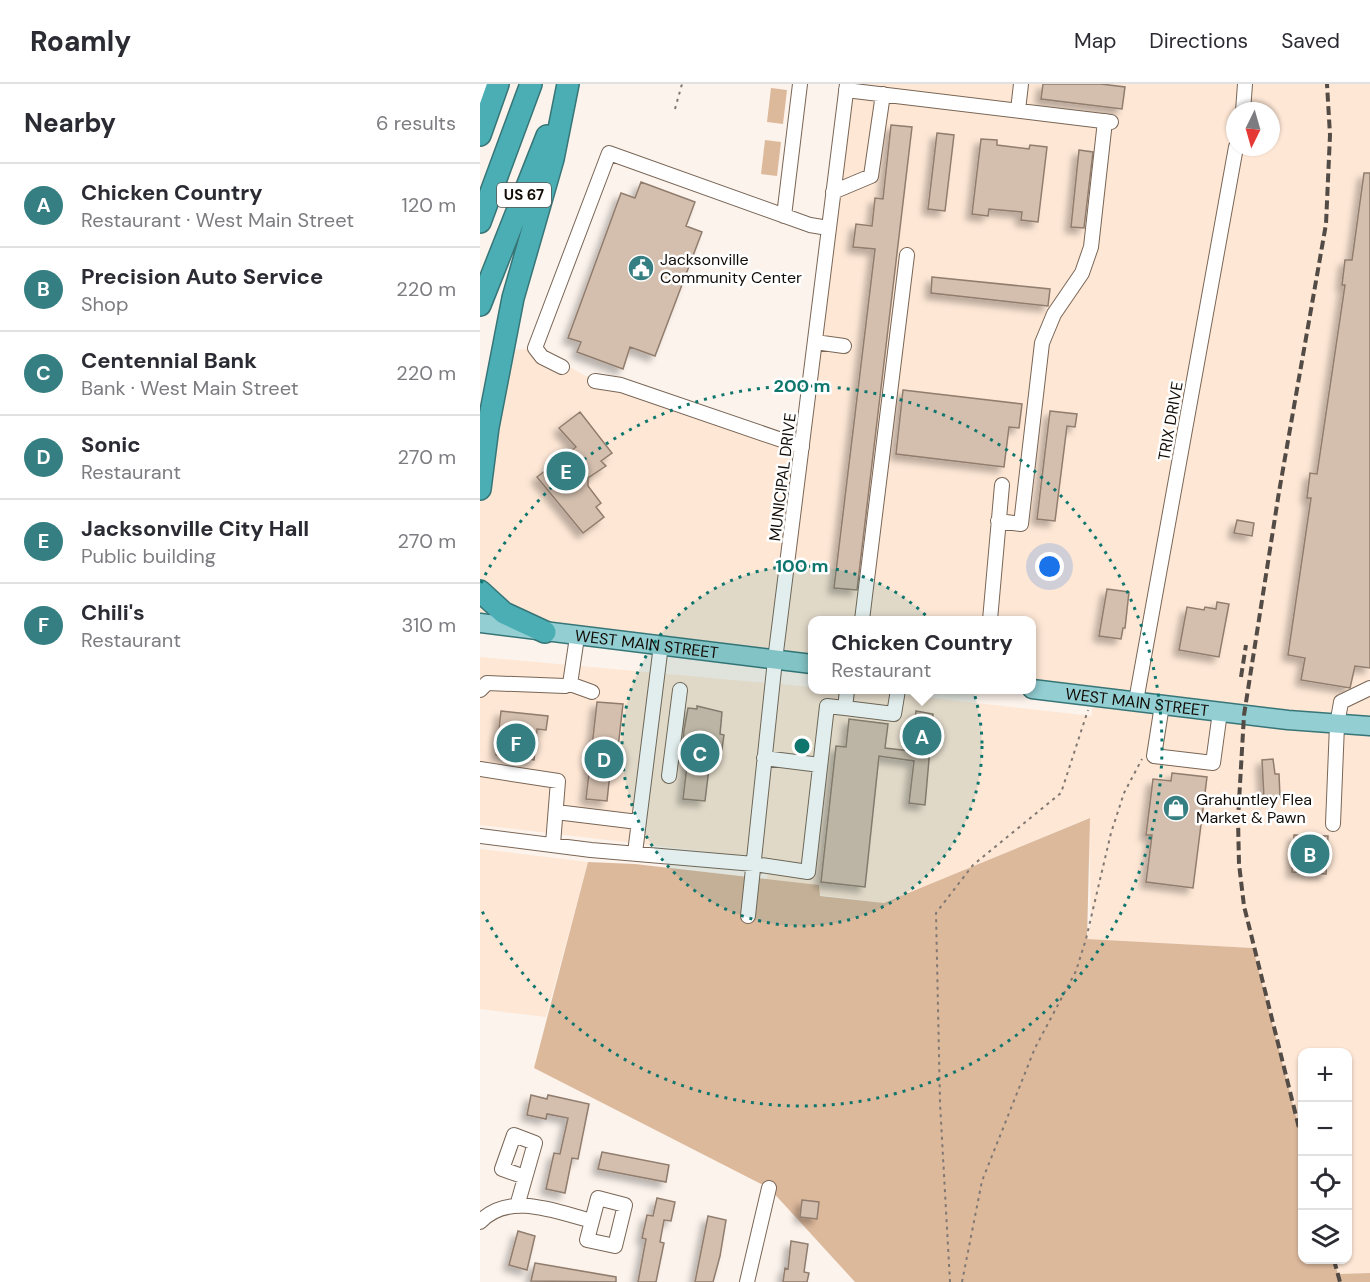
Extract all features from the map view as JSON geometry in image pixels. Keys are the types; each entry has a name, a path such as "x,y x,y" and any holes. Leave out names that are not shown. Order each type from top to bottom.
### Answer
{"highway":[{"path":"480,135 498,84"},
{"name":"US 67","path":"480,222 531,84"},
{"path":"480,489 513,298 553,159 568,84"},
{"name":"US 67","path":"480,305 568,84"},
{"path":"480,591 504,613 545,632"}],"main road":[{"name":"WEST MAIN STREET","path":"480,623 578,637 808,663"},
{"name":"WEST MAIN STREET","path":"1036,690 1244,715 1337,725 1370,726"}],"street":[{"path":"480,100 486,84"},
{"path":"784,216 800,84"},
{"path":"1018,110 1021,84"},
{"path":"1244,102 1245,84"},
{"path":"846,86 883,94 1108,122 1091,247 1082,273 1054,314 1042,343 1021,525 998,521"},
{"name":"MUNICIPAL DRIVE","path":"748,916 775,660 846,86"},
{"path":"833,192 871,176 883,94"},
{"path":"562,367 542,357 535,348 609,153 784,216 828,228"},
{"name":"TRIX DRIVE","path":"1136,701 1234,156"},
{"path":"863,616 907,255"},
{"path":"815,342 844,346"},
{"path":"595,381 621,385 802,447"},
{"path":"990,616 1002,485"},
{"path":"570,684 578,637"},
{"path":"635,854 661,645"},
{"path":"480,690 487,683 565,686 570,684 592,692"},
{"path":"1333,824 1337,725 1341,702 1370,688"},
{"path":"669,776 680,690"},
{"path":"845,708 847,694"},
{"path":"480,836 635,854 754,864 808,872 827,706 894,714 897,694"},
{"path":"1162,705 1154,756 1214,762 1220,712"},
{"path":"764,758 820,765"},
{"path":"480,769 555,779 559,784 553,844"},
{"path":"556,812 638,822"},
{"path":"517,1206 525,1177"},
{"path":"747,1282 769,1188"},
{"path":"480,1222 505,1205 529,1206 592,1221"}],"path":[{"path":"675,109 682,84"},
{"path":"950,1282 940,1103 936,913 973,866 1061,794 1092,697"},
{"path":"963,1282 982,1181 1035,1048 1076,971 1115,823 1125,793 1146,751"}],"shaded area":[{"path":"847,84 1370,84 1370,1273 1338,1274 1335,1264 1352,1264 1352,1048 1298,1048 1298,1124 1253,948 1086,939 1091,923 1089,818 884,903 819,895 818,885 767,879 769,859 480,825 480,657 808,687 808,694 897,694 1092,716 1092,697 1036,690 1036,616 808,616 808,664 480,623 480,489 502,351 535,348 595,381 802,447"},
{"path":"771,88 787,90 783,124 767,122"},
{"path":"765,140 781,142 777,176 761,174"},
{"path":"1090,818 1087,939 1253,948 1298,1124 1298,1264 1335,1264 1338,1274 1370,1273 1370,1282 855,1282 769,1188 534,1068 588,862 635,864 819,885 820,896 884,903"},
{"path":"480,849 588,862 546,1017 480,1009"}],"building":[{"path":"1043,84 1101,84 1125,87 1122,109 1041,99"},
{"path":"891,125 912,127 857,590 834,588 875,249 853,247 856,224 872,226 875,198 883,199"},
{"path":"937,133 954,135 945,211 928,209"},
{"path":"981,139 997,140 997,145 1029,149 1030,145 1047,147 1038,222 1021,220 1022,212 989,209 988,216 972,214"},
{"path":"1079,150 1093,152 1084,228 1071,227"},
{"path":"1364,173 1370,173 1370,668 1355,666 1350,688 1301,680 1305,658 1288,655 1311,498 1307,498 1310,473 1317,474 1345,285 1342,285 1345,260 1352,260"},
{"name":"Jacksonville Community Center","path":"641,182 695,202 686,226 702,232 655,356 630,347 623,369 577,352 581,342 568,338 621,193 635,198"},
{"path":"932,277 1050,289 1048,306 931,293"},
{"path":"903,390 1022,404 1019,428 1009,427 1004,467 896,454"},
{"path":"1050,411 1077,414 1075,427 1067,426 1055,521 1037,519"},
{"path":"580,412 612,453 601,461 606,466 588,478 588,486 601,503 596,507 604,517 583,533 537,477 576,447 559,428"},
{"path":"1237,520 1254,523 1252,536 1234,533"},
{"path":"1107,589 1129,592 1125,628 1123,628 1121,639 1099,636"},
{"path":"1217,602 1229,604 1219,657 1179,650 1187,607 1204,610 1205,607 1216,609"},
{"path":"597,702 623,704 615,774 610,773 607,801 586,799"},
{"path":"697,706 722,712 720,734 724,735 722,749 717,749 716,761 710,760 705,801 683,799 688,757 682,756 684,730 688,708 697,709"},
{"path":"501,711 548,716 546,730 537,729 534,760 496,755"},
{"path":"916,711 933,714 925,805 909,803 914,761 879,756 865,887 821,882 836,746 846,747 849,719 888,724 885,748 911,751"},
{"path":"1273,759 1275,774 1279,774 1280,797 1264,798 1262,760"},
{"name":"Grahuntley Flea Market & Pawn","path":"1172,773 1207,777 1193,888 1146,882 1152,835 1146,835 1153,779 1171,781"},
{"path":"1294,835 1328,836 1326,874 1292,872"},
{"path":"531,1095 547,1099 548,1095 589,1104 578,1159 572,1158 565,1193 546,1189 554,1153 560,1154 568,1118 547,1114 546,1119 527,1115"},
{"path":"602,1152 669,1165 666,1182 598,1169"},
{"path":"657,1198 675,1202 671,1221 664,1220 660,1242 664,1243 656,1282 638,1282 646,1239 642,1238 647,1215 653,1216"},
{"path":"802,1200 819,1202 817,1219 800,1217"},
{"path":"708,1216 726,1220 720,1256 713,1282 695,1282"},
{"path":"518,1231 535,1236 527,1270 509,1265"},
{"path":"791,1241 808,1244 804,1272 809,1273 807,1282 783,1282 785,1268 788,1269"},
{"path":"535,1263 616,1277 616,1282 531,1281"}],"railway":[{"path":"1298,1124 1244,906 1239,864 1238,819 1244,715 1279,492 1326,224 1330,135 1327,84"},
{"path":"1241,677 1246,645"},
{"path":"1335,1264 1340,1282"}],"place":[{"name":"Jacksonville Community Center","path":"641,268"},
{"name":"Jacksonville City Hall","path":"566,471"},
{"name":"Chicken Country","path":"922,736"},
{"name":"Chili's","path":"516,743"},
{"name":"Centennial Bank","path":"700,753"},
{"name":"Sonic","path":"604,759"},
{"name":"Grahuntley Flea Market & Pawn","path":"1176,808"},
{"name":"Precision Auto Service","path":"1310,854"}]}
